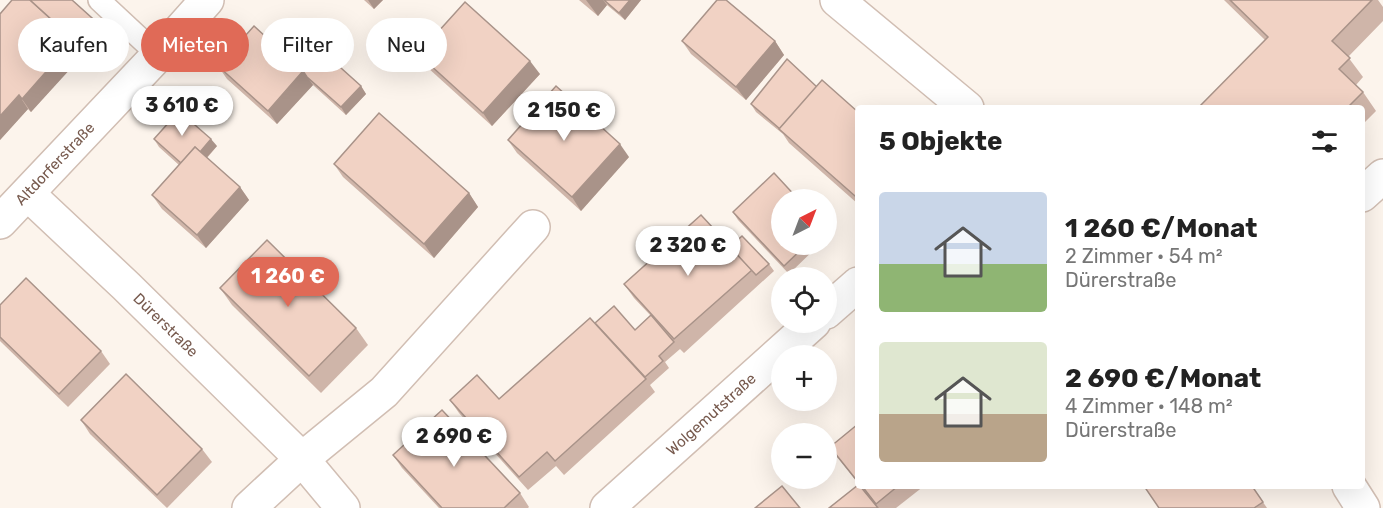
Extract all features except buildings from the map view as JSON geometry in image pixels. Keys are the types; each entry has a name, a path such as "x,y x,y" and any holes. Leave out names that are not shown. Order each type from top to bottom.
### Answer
{"street":[{"name":"Altdorferstraße","path":"191,18 207,0"},
{"path":"837,0 963,105"},
{"name":"Altdorferstraße","path":"0,222 142,72"},
{"path":"1365,192 1383,176"},
{"name":"Dürerstraße","path":"28,194 126,286 302,459 343,508"},
{"path":"249,508 302,459 384,392 533,227"},
{"path":"837,302 855,287"},
{"name":"Wolgemutstraße","path":"607,508 802,333"},
{"path":"1351,489 1364,508"}],"lane":[{"path":"99,0 141,39"}]}
